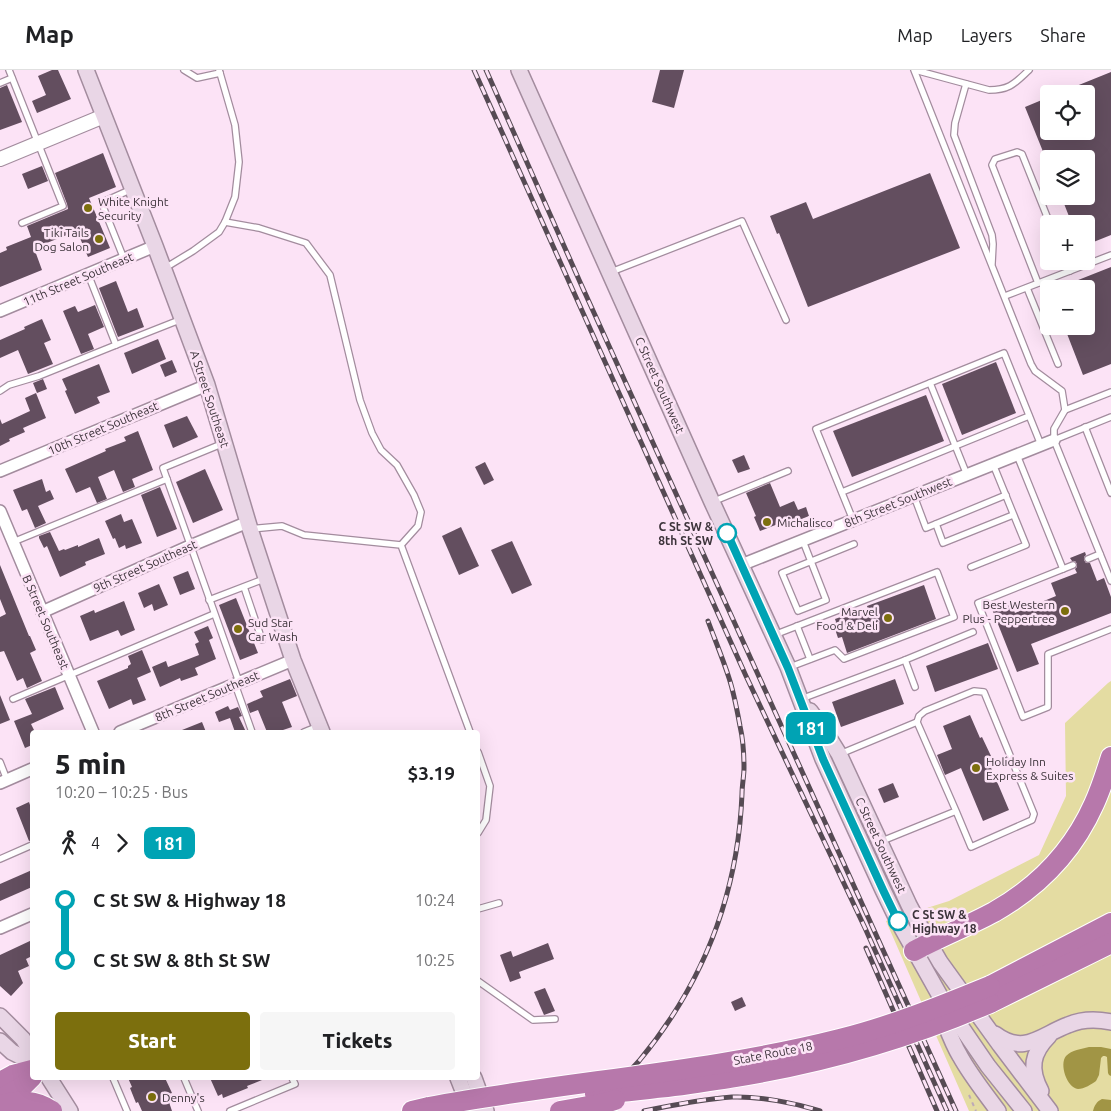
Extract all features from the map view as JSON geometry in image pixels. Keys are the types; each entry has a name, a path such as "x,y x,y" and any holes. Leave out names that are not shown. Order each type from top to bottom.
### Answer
{"highway":[{"path":"921,947 1014,900 1047,874 1070,846 1094,805 1111,757"},
{"name":"State Route 18","path":"473,1111 736,1077 837,1055 889,1041 923,1030 990,994 1111,923"},
{"name":"State Route 18","path":"421,1109 503,1094 748,1059 843,1039 990,994 1111,943"},
{"path":"990,994 1029,991 1111,956"},
{"path":"0,1082 13,1075 30,1071"},
{"path":"0,1099 23,1086 30,1079"},
{"path":"560,1111 605,1103 658,1088"},
{"path":"0,1106 12,1102 31,1101 52,1111"}],"main road":[{"name":"A Street Southeast","path":"86,70 207,385 266,578 320,729"},
{"name":"C Street Southwest","path":"519,70 788,668 819,750 883,890 921,947 940,962 1022,1075 1051,1111"},
{"name":"C Street Southwest","path":"801,699 824,730 838,754 880,842 908,905 921,947 926,972 954,1018 988,1066 1024,1111"},
{"path":"926,972 950,1037 973,1078 998,1111"},
{"path":"0,1016 28,1043"},
{"path":"988,1028 1010,1043 1019,1044 1035,1041 1066,1025 1078,1022 1102,1020 1111,1022"},
{"path":"1051,1111 1038,1086 1034,1067 1035,1057 1039,1048 1052,1033"},
{"path":"0,1041 12,1052 30,1061"},
{"path":"50,1080 70,1111"},
{"path":"459,1080 473,1111"},
{"path":"475,1080 486,1111"}],"street":[{"path":"0,159 104,116"},
{"name":"11th Street Southeast","path":"0,311 155,246"},
{"name":"10th Street Southeast","path":"0,471 207,385"},
{"name":"8th Street Southwest","path":"741,565 1054,440"},
{"name":"B Street Southeast","path":"0,511 92,730"},
{"name":"9th Street Southeast","path":"42,612 190,546 249,525"},
{"name":"8th Street Southeast","path":"125,730 294,660"},
{"path":"4,781 30,770"},
{"path":"0,928 30,915"}],"lane":[{"path":"9,70 64,206 22,223"},
{"path":"164,269 219,232 225,222 234,197 239,162 235,125 219,72 197,78 184,70"},
{"path":"914,70 990,90 1001,90 1014,84 1029,70"},
{"path":"914,70 1031,364 1035,371 1062,392 1065,410"},
{"path":"0,83 12,78"},
{"path":"966,84 955,123 954,135 992,235 994,244 992,264"},
{"path":"1038,283 992,165 994,159 1017,152 1022,154 1046,215"},
{"path":"124,259 103,202 133,189"},
{"path":"609,273 742,221 786,320"},
{"path":"225,222 260,228 306,243 330,275 360,400 372,433 381,450 396,465 414,495 421,512 418,526 401,545"},
{"path":"1005,296 1111,255"},
{"path":"88,274 116,345"},
{"path":"1027,288 1058,364"},
{"path":"0,391 10,385 39,376 182,319"},
{"path":"853,520 816,429 930,383 1004,354 1041,445"},
{"path":"930,383 967,475"},
{"path":"1111,392 1065,410 1054,428 1054,440 1111,581"},
{"path":"842,492 1029,416"},
{"path":"1054,440 1111,417"},
{"path":"1085,427 1111,493"},
{"path":"224,443 163,468 214,614 251,730"},
{"path":"1017,455 1063,569"},
{"path":"971,567 1026,545 993,464"},
{"path":"712,502 788,471"},
{"path":"13,542 167,479"},
{"path":"914,496 926,528 1006,496"},
{"path":"936,524 943,543 1013,515"},
{"path":"249,525 282,526 304,535 401,545"},
{"path":"803,541 811,562 826,600 798,611 782,573 811,562 854,544"},
{"path":"401,545 469,730"},
{"path":"1088,559 1100,554"},
{"path":"1073,565 978,603 1023,717 1048,707 1048,654 1111,629"},
{"path":"773,635 937,572 954,617 844,659 835,650 788,668"},
{"path":"209,600 266,578"},
{"path":"244,587 262,640"},
{"path":"14,699 214,614"},
{"path":"797,626 810,659"},
{"path":"801,699 973,632"},
{"path":"905,660 915,687"},
{"path":"974,691 984,692 1034,814 1029,822 971,847 956,811 917,722 919,716 925,711 974,691"},
{"path":"838,754 917,722"},
{"path":"480,758 490,786 486,820 480,830"},
{"path":"0,762 4,781"},
{"path":"880,842 956,811"},
{"path":"0,859 30,847"},
{"path":"480,908 499,903"},
{"path":"480,983 533,1020 554,1019"},
{"path":"114,1080 127,1111"},
{"path":"185,1080 198,1111"},
{"path":"230,1111 295,1084 293,1080"}],"shaded area":[{"path":"1111,681 1111,1111 969,1111 886,921 949,901 1039,855 1066,796 1065,723"},
{"path":"1089,1047 1111,1049 1111,1076 1108,1073 1107,1057 1103,1056 1096,1081 1085,1087 1074,1088 1070,1085 1065,1075 1064,1060 1071,1052"},
{"path":"1102,1099 1111,1100 1111,1111 1093,1111 1096,1104"}],"building":[{"path":"52,70 58,70 71,99 37,113 32,101 46,95 38,76"},
{"path":"660,70 684,70 674,108 652,102"},
{"path":"1111,72 1111,235 1095,241 1095,215 1068,215 1065,205 1095,205 1095,150 1042,150 1025,107 1040,101 1040,140 1095,140 1095,85 1079,85"},
{"path":"7,85 22,122 0,130 0,88"},
{"path":"103,153 116,187 89,198 110,248 88,257 77,231 34,248 42,270 0,287 0,253 7,250 6,247 31,237 27,226 68,209 55,173"},
{"path":"42,166 48,181 28,189 22,174"},
{"path":"930,173 960,248 808,307 779,233 777,234 770,216 806,202 813,219"},
{"path":"1111,267 1111,364 1083,375 1067,335 1095,335 1095,280 1078,280"},
{"path":"116,281 128,312 137,308 144,327 118,337 99,288"},
{"path":"95,305 104,327 88,334 94,349 81,354 63,311 75,306 78,312"},
{"path":"42,319 51,340 44,343 53,364 28,374 18,350 0,358 0,340"},
{"path":"158,339 166,359 132,374 124,353"},
{"path":"172,360 177,372 165,377 160,365"},
{"path":"996,362 1016,413 962,435 942,384"},
{"path":"99,364 110,392 97,397 100,403 75,414 62,379"},
{"path":"43,379 47,389 37,393 33,383"},
{"path":"36,393 46,418 23,428 25,432 9,439 10,441 0,446 0,419 2,424 30,411 25,398"},
{"path":"926,395 944,441 852,477 833,431"},
{"path":"187,416 198,437 173,448 164,425"},
{"path":"138,431 153,470 132,479 135,487 123,492 114,470 98,477 107,499 97,503 90,487 76,493 65,469 126,441 124,437"},
{"path":"744,455 750,469 738,473 732,460"},
{"path":"485,462 494,480 484,485 475,467"},
{"path":"205,469 223,510 193,523 176,482"},
{"path":"42,479 46,492 50,490 54,499 38,506 46,523 35,528 27,509 22,511 13,490"},
{"path":"770,483 780,507 794,501 798,510 806,507 809,516 779,528 778,524 760,531 746,493"},
{"path":"160,487 177,529 157,537 141,495"},
{"path":"121,514 124,522 132,519 142,543 126,549 125,545 119,548 105,521"},
{"path":"461,527 479,566 459,575 442,536"},
{"path":"50,532 59,551 78,545 78,547 99,538 105,554 85,562 86,565 60,577 47,546 44,548 39,538 39,536"},
{"path":"512,541 532,585 512,594 491,550"},
{"name":"Best Western Plus - Peppertree","path":"1085,552 1084,560 1086,563 1090,563 1097,581 1104,578 1111,597 1111,613 1031,644 1039,664 1017,672 992,609 1010,602 1015,613 1056,596 1051,583 1077,573 1075,569 1077,564 1070,558"},
{"path":"0,565 36,650 30,653 42,681 27,688 23,678 17,681 4,651 0,652 0,617 6,614 0,599"},
{"path":"188,571 195,589 180,595 173,577"},
{"path":"159,584 168,605 154,611 152,604 144,608 138,593"},
{"name":"Marvel Food & Deli","path":"924,585 936,619 847,653 842,637 838,638 833,623 836,622 835,619 852,613 853,616 868,610 867,606"},
{"name":"Sud Star Car Wash","path":"236,598 258,653 240,660 219,605"},
{"path":"124,601 135,630 121,636 118,630 90,641 80,616 94,610 95,613"},
{"path":"208,626 213,638 209,640 216,659 195,668 198,675 181,681 180,678 160,687 152,667 166,661 168,667 199,655 195,644 199,642 194,632"},
{"path":"988,643 998,669 935,692 926,666"},
{"path":"142,650 151,672 137,678 146,700 133,705 131,699 109,709 97,681 128,668 131,664 128,656"},
{"path":"290,679 297,696 282,702 292,727 283,730 266,730 258,710 250,713 247,704 263,697 260,691"},
{"path":"895,679 904,704 841,727 832,702"},
{"path":"55,687 64,709 31,724 34,730 30,730 30,746 25,748 14,721 32,714 25,699"},
{"path":"0,695 10,720 0,724"},
{"path":"228,706 230,710 238,707 242,716 239,717 245,730 234,730 230,718 219,722 215,712"},
{"name":"Holiday Inn Express & Suites","path":"970,715 980,738 982,737 991,756 987,758 1009,810 983,821 961,768 945,775 937,755 952,749 943,726"},
{"path":"202,722 205,730 182,730"},
{"path":"893,783 899,797 884,803 878,789"},
{"path":"29,802 30,841 29,841 16,808"},
{"path":"30,871 30,888 0,901 0,884"},
{"path":"30,941 30,957 26,959 29,966 18,971 23,983 11,996 0,986 0,955"},
{"path":"548,943 554,959 519,972 521,978 510,982 500,955 511,951 513,957"},
{"path":"545,988 555,1011 544,1015 534,992"},
{"path":"742,997 746,1006 735,1011 731,1002"},
{"name":"Denny's","path":"129,1080 166,1080 172,1093 169,1094 172,1101 169,1102 172,1111 142,1111 138,1102 136,1103 130,1088 132,1087"},
{"path":"211,1080 262,1080 223,1098 222,1094 218,1096"}],"railway":[{"path":"474,70 746,676 865,928 947,1111"},
{"path":"486,70 580,282 956,1111"},
{"path":"587,1111 639,1061 662,1032 682,1001 699,969 725,902 739,831 744,757 743,741 731,684 708,621"},
{"path":"866,948 937,1111"},
{"path":"644,1111 677,1104 732,1097 777,1101 820,1111"}],"bus line":[{"name":"181","path":"727,533 788,668 823,759 898,921"}],"place":[{"name":"White Knight Security","path":"88,208"},
{"name":"Tiki Tails Dog Salon","path":"99,239"},
{"name":"Michalisco","path":"767,522"},
{"name":"C St SW & 8th St SW","path":"727,533"},
{"name":"Best Western Plus - Peppertree","path":"1065,611"},
{"name":"Marvel Food & Deli","path":"888,618"},
{"name":"Sud Star Car Wash","path":"238,629"},
{"name":"Holiday Inn Express & Suites","path":"976,768"},
{"name":"C St SW & Highway 18","path":"898,921"},
{"name":"Denny's","path":"152,1097"}]}
